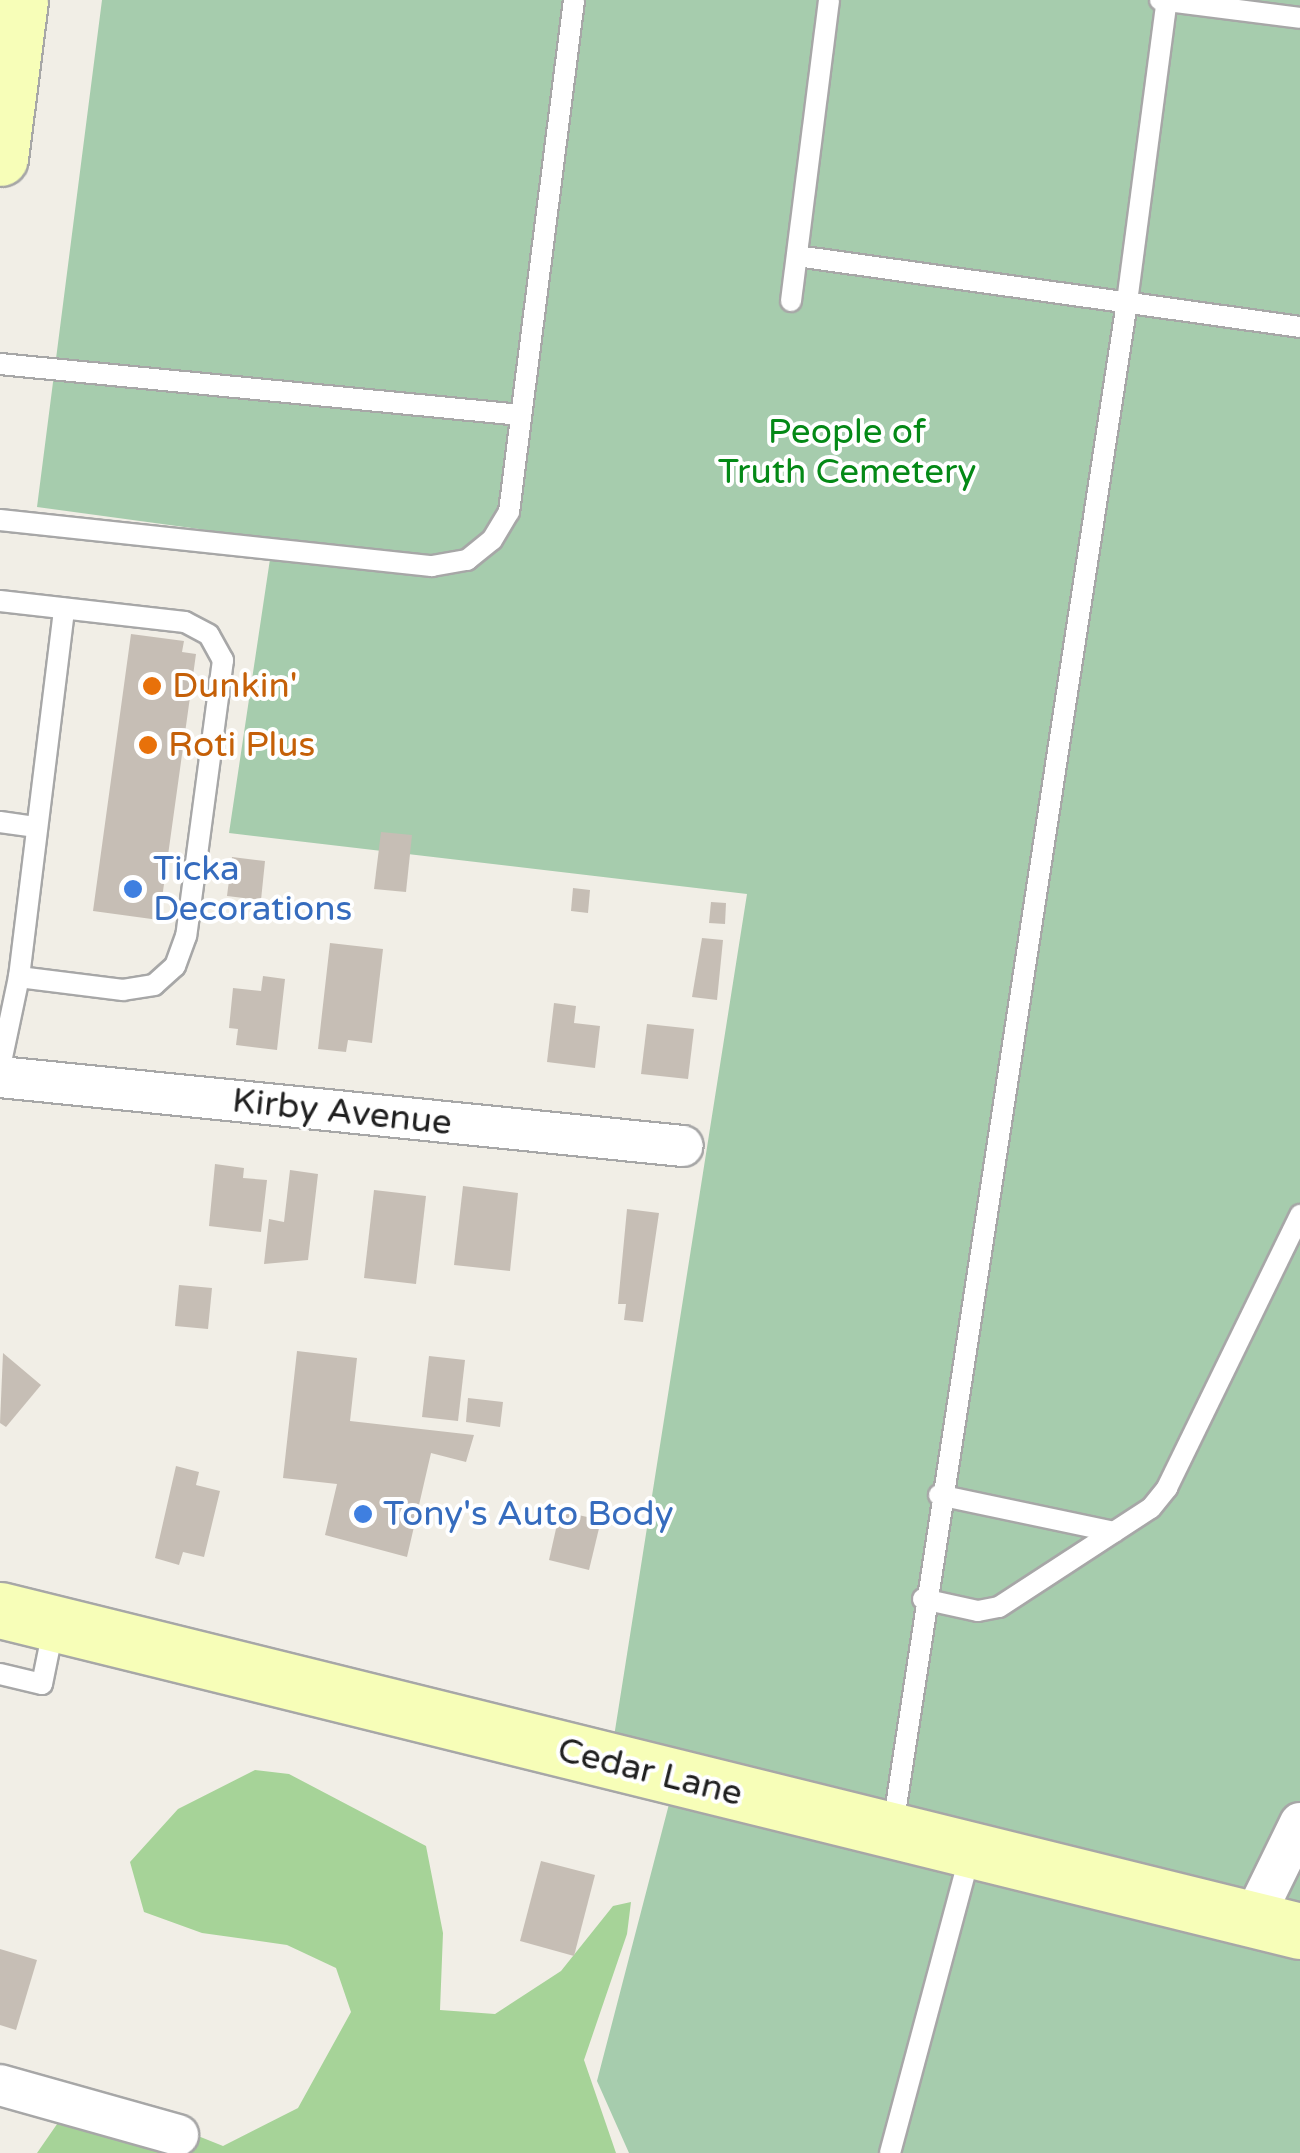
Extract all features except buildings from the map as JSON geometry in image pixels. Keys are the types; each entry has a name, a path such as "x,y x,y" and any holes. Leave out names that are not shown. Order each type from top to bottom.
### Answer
{"street":[{"path":"0,158 20,0"},
{"name":"Kirby Avenue","path":"0,1077 684,1146"},
{"name":"Cedar Lane","path":"0,1610 970,1854 1276,1925"},
{"path":"1276,1925 1300,1823"},
{"path":"0,2085 178,2135"}],"lane":[{"path":"0,520 432,566 467,560 492,540 509,512 574,0"},
{"path":"790,301 828,0"},
{"path":"892,1833 939,1494 1127,302 1164,0 1300,18"},
{"path":"797,256 1300,327"},
{"path":"0,364 522,415"},
{"path":"0,601 185,622 209,635 224,660 186,936 175,966 154,985 123,990 19,977"},
{"path":"0,1066 19,977 64,609"},
{"path":"0,822 36,827"},
{"path":"923,1599 978,1611 999,1607 1151,1508 1167,1488 1300,1215"},
{"path":"939,1494 1114,1532"},
{"path":"0,1674 42,1684 55,1624"},
{"path":"890,2153 970,1854"}],"green space":[{"name":"People of Truth Cemetery","path":"102,0 1300,0 1300,2153 629,2153 597,2081 675,1781 610,1762 747,894 229,833 273,539 37,507"},
{"path":"255,1770 289,1774 426,1846 443,1933 440,2010 495,2014 561,1971 613,1906 631,1902 627,1934 584,2060 616,2153 37,2153 64,2114 163,2122 223,2146 298,2108 351,2012 336,1968 287,1945 202,1933 144,1912 130,1862 178,1809"}],"place":[{"name":"Dunkin'","path":"152,686"},
{"name":"Roti Plus","path":"148,745"},
{"name":"Ticka Decorations","path":"133,889"},
{"name":"Tony's Auto Body","path":"363,1514"}]}
